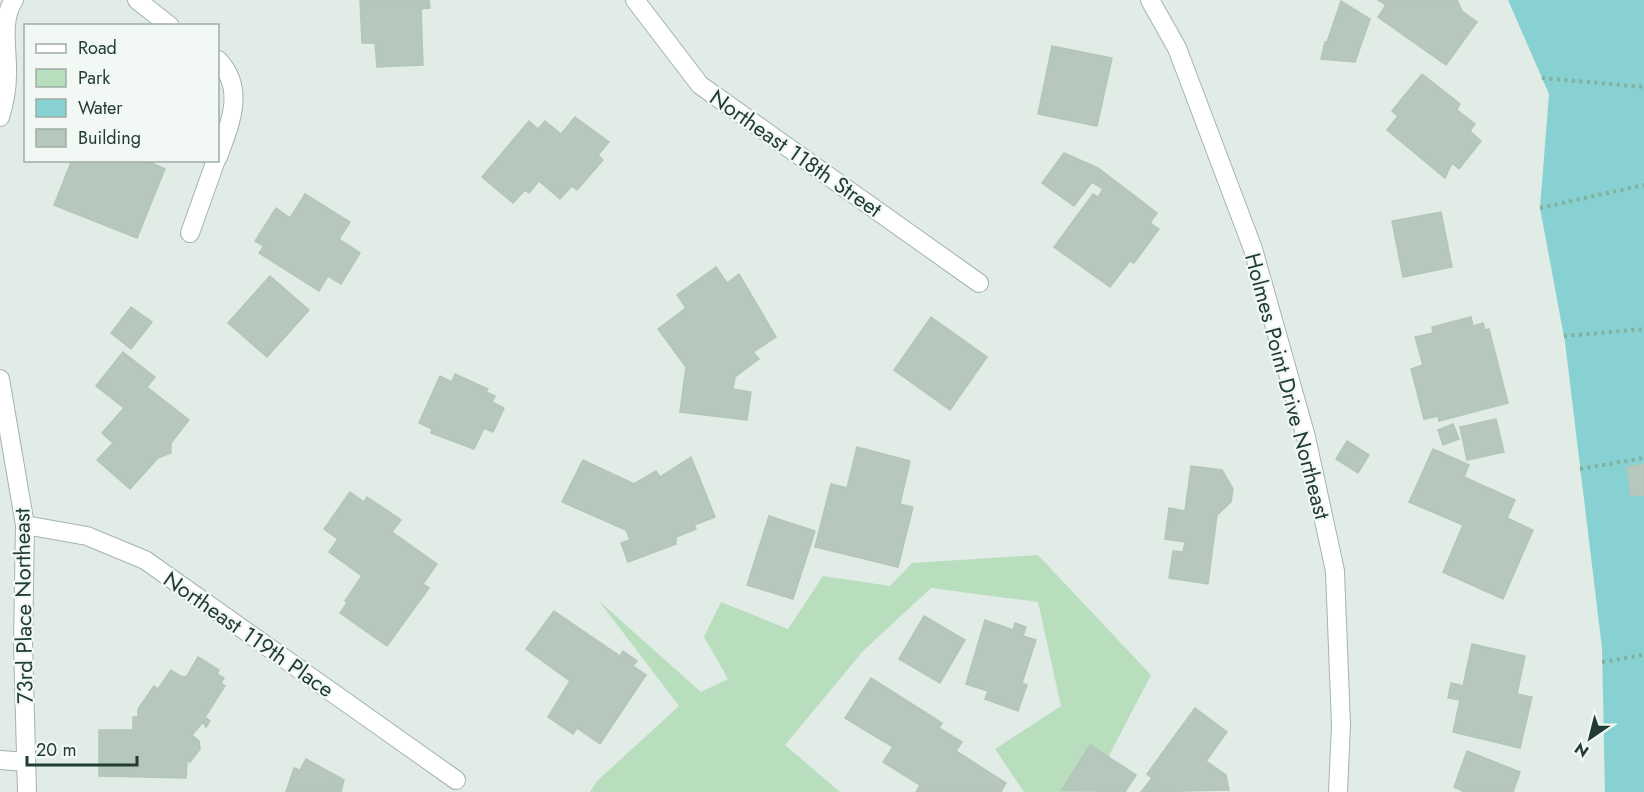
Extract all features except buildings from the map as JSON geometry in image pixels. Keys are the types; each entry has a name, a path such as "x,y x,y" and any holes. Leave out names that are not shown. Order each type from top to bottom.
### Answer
{"street":[{"path":"0,117 7,74 2,23 5,8 14,0"},
{"path":"137,0 167,24"},
{"name":"Northeast 118th Street","path":"635,0 700,85 980,283"},
{"name":"Holmes Point Drive Northeast","path":"1150,0 1178,48 1253,249 1306,437 1335,571 1341,725 1338,792"},
{"path":"219,61 226,69 235,92 234,104 219,153"},
{"path":"190,233 216,162"},
{"name":"73rd Place Northeast","path":"0,379 25,525 23,644 27,792"},
{"name":"Northeast 119th Place","path":"25,525 87,536 145,560 456,780"},
{"path":"0,760 26,762"}],"path":[{"path":"1542,78 1644,87"},
{"path":"1540,208 1644,185"},
{"path":"1564,336 1644,330"},
{"path":"1580,469 1644,458"},
{"path":"1602,662 1644,655"}],"green space":[{"path":"1038,555 1151,675 1090,792 1024,792 995,749 1061,706 1038,602 931,588 863,651 785,745 840,792 590,792 597,781 679,706 599,601 701,692 728,679 704,637 721,602 788,629 823,576 890,586 912,563"}],"water":[{"path":"1508,0 1644,0 1644,792 1605,792 1602,648 1565,342 1540,208 1549,94"}]}
